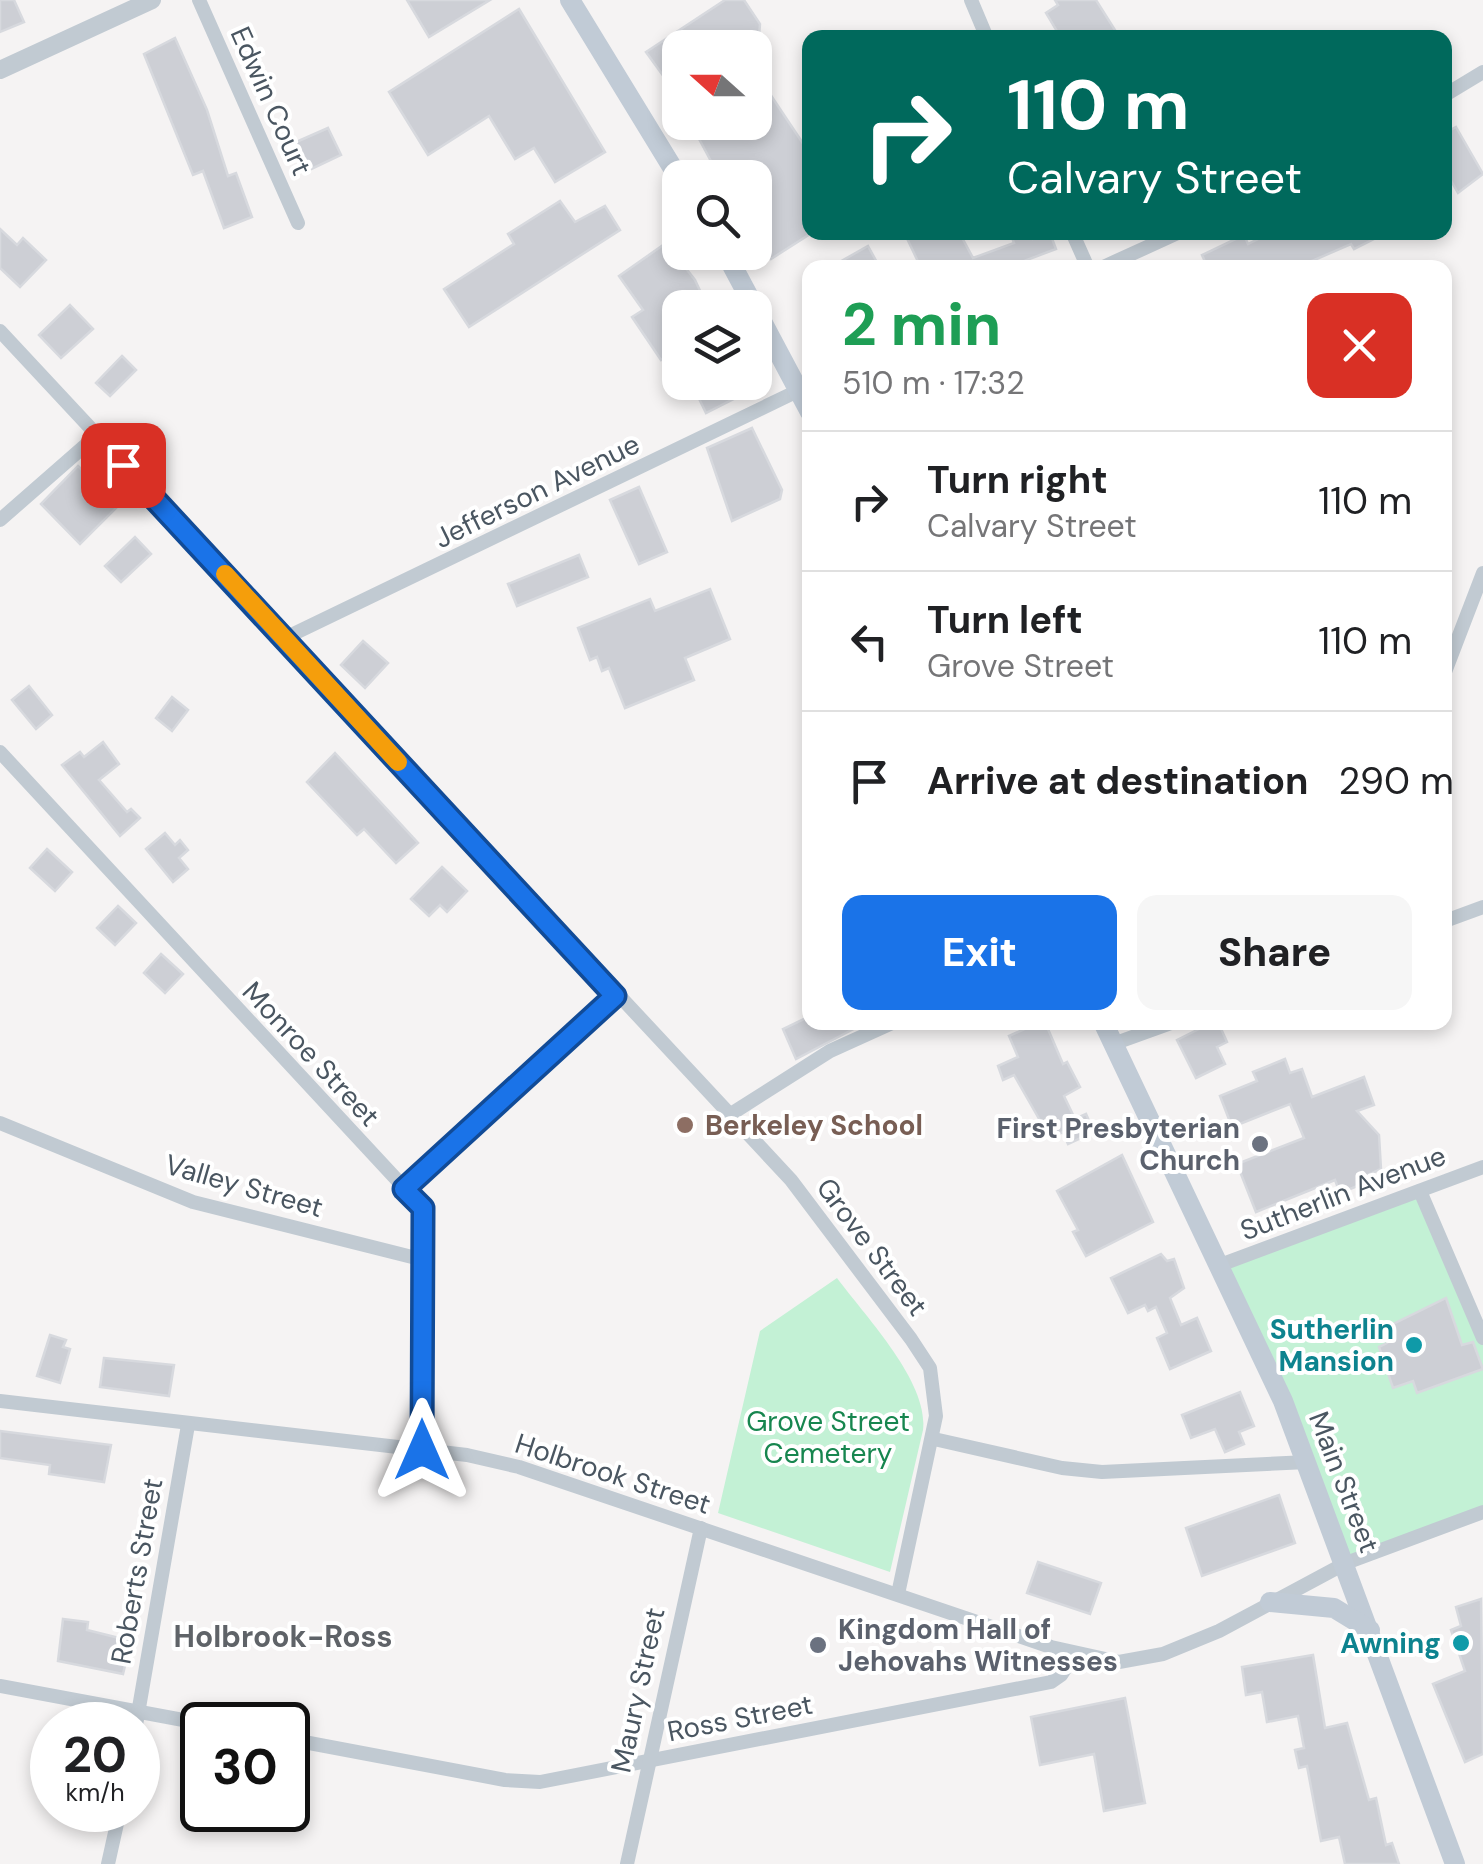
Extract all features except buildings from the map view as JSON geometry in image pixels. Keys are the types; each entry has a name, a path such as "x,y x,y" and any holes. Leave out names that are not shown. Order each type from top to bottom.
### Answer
{"main road":[{"path":"570,0 668,160"},
{"path":"735,270 802,382"},
{"name":"Main Street","path":"1106,1030 1220,1266 1308,1462 1454,1864"},
{"path":"1270,1602 1334,1608 1370,1630"}],"street":[{"path":"0,70 152,0"},
{"name":"Edwin Court","path":"199,0 298,223"},
{"path":"971,0 984,30"},
{"path":"1452,90 1483,72"},
{"path":"1119,260 1162,240"},
{"name":"Grove Street","path":"0,330 790,1180 930,1368 936,1393 934,1439 898,1594"},
{"name":"Jefferson Avenue","path":"285,638 802,388"},
{"path":"0,520 96,436"},
{"path":"1452,654 1483,573"},
{"name":"Monroe Street","path":"0,752 423,1208 422,1450"},
{"path":"1452,919 1483,908"},
{"path":"404,1189 615,996"},
{"path":"730,1114 830,1051 876,1030"},
{"path":"1112,1044 1151,1030"},
{"name":"Valley Street","path":"0,1123 193,1202 424,1260"},
{"name":"Sutherlin Avenue","path":"1220,1266 1483,1167"},
{"path":"1420,1191 1483,1338"},
{"name":"Holbrook Street","path":"0,1401 422,1450 519,1467 1075,1654"},
{"name":"Roberts Street","path":"140,1702 188,1425"},
{"path":"934,1439 1062,1468 1102,1472 1308,1462"},
{"path":"1075,1654 1119,1662 1163,1654 1220,1631 1346,1563 1483,1512"},
{"name":"Maury Street","path":"627,1864 701,1528"},
{"name":"Ross Street","path":"310,1744 506,1780 540,1782 1051,1682 1061,1676 1075,1654"},
{"path":"0,1686 68,1702"},
{"path":"108,1864 115,1832"}],"green space":[{"path":"1420,1191 1483,1325 1483,1512 1346,1563 1220,1265"},
{"name":"Grove Street Cemetery","path":"837,1278 893,1350 916,1391 922,1411 923,1430 890,1572 718,1513 760,1331"}],"slow traffic":[{"path":"225,574 398,762"}],"place":[{"name":"Berkeley School","path":"685,1125"},
{"name":"First Presbyterian Church","path":"1260,1144"},
{"name":"Sutherlin Mansion","path":"1414,1345"},
{"name":"Awning","path":"1461,1643"},
{"name":"Kingdom Hall of Jehovahs Witnesses","path":"818,1645"}],"district":[{"name":"Holbrook-Ross","path":"283,1636"}],"route":[{"path":"123,465 615,996 404,1189 423,1208 422,1450"}]}
